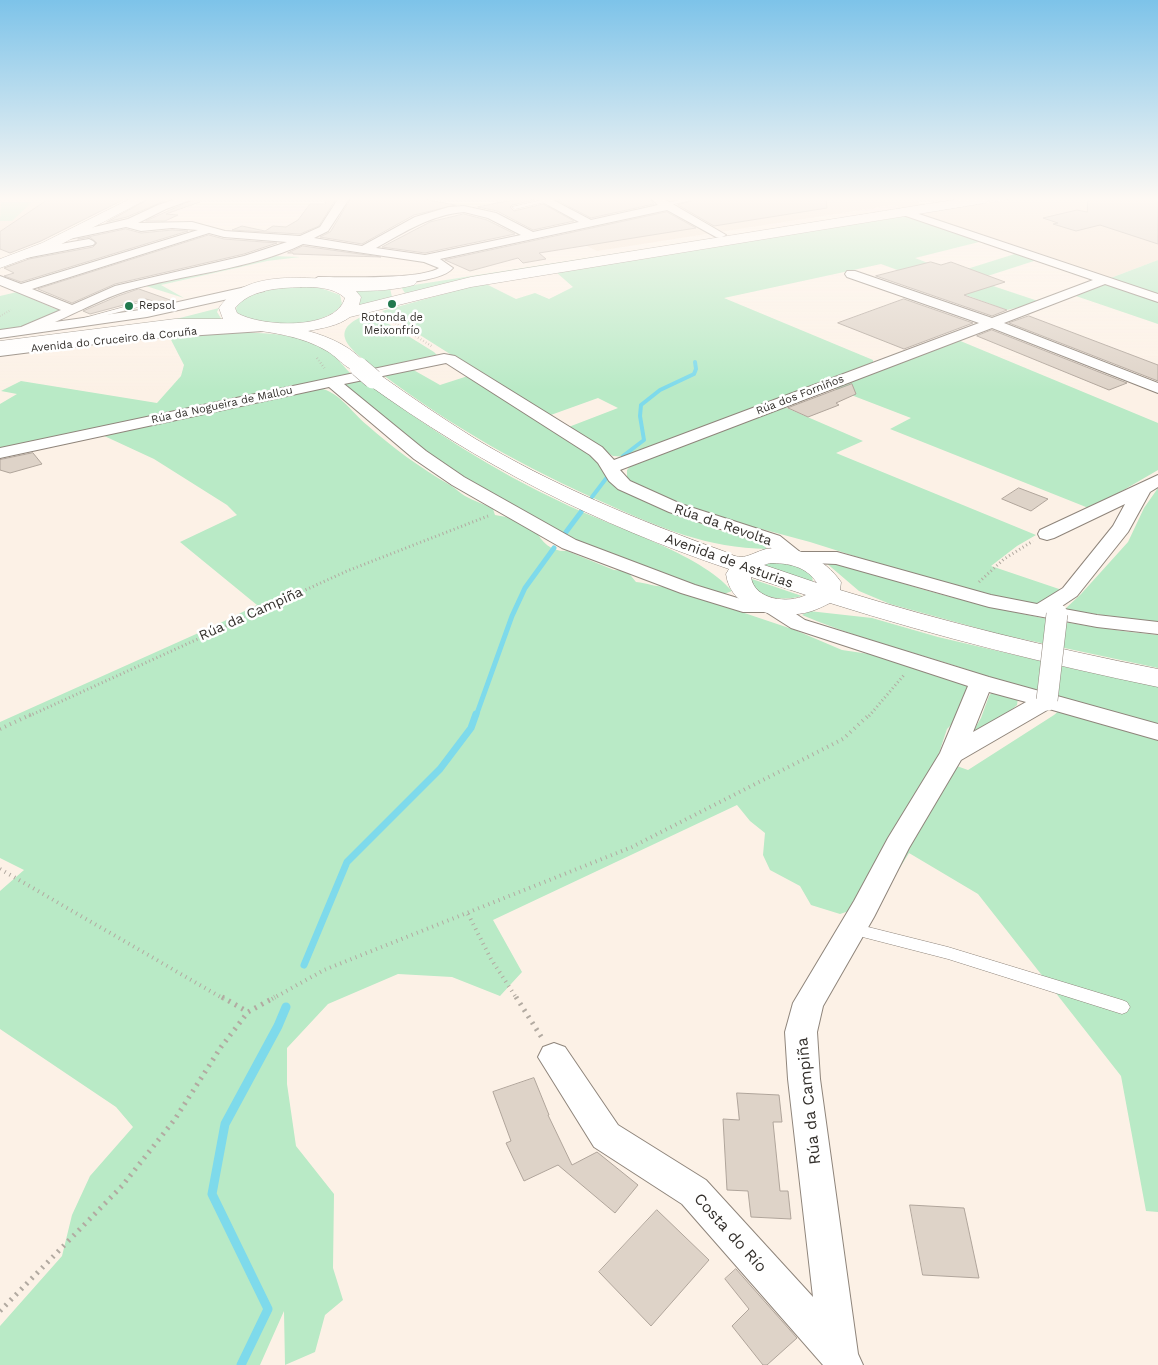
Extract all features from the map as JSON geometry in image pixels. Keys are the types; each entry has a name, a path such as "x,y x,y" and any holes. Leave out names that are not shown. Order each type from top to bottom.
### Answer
{"main road":[{"path":"333,286 396,284 534,263"},
{"path":"234,298 227,308 233,320 250,326 280,329 316,324 367,307 480,280 588,263"},
{"name":"Avenida do Cruceiro da Coruña","path":"0,340 157,319 199,310 259,288 302,282 333,286"},
{"path":"333,286 346,291 353,297 352,306 342,315 336,333 340,350"},
{"name":"Avenida do Cruceiro da Coruña","path":"0,346 175,324 250,326"},
{"name":"Avenida de Asturias","path":"280,329 313,338 340,350 366,373 427,418 515,470 598,510 688,547"},
{"path":"688,547 725,554 795,558 810,563 821,570 820,594 788,608 771,606 752,598 743,591 740,575"},
{"path":"688,547 740,575"},
{"path":"740,575 759,558 767,556"},
{"name":"Avenida de Asturias","path":"740,575 820,594 1020,648 1158,678"}],"street":[{"path":"20,288 103,263"},
{"path":"59,321 71,310 120,289 230,263"},
{"path":"302,282 411,278 436,274 447,269 443,264 438,263"},
{"path":"1054,263 1158,298"},
{"path":"851,274 992,323 1158,388"},
{"path":"0,280 71,310"},
{"name":"Rúa dos Forniños","path":"609,468 1105,280"},
{"name":"Avenida do Cruceiro da Coruña","path":"0,334 23,331 59,321 164,307 259,288"},
{"name":"Avenida do Cruceiro da Coruña","path":"0,352 126,336 250,326"},
{"name":"Rúa da Nogueira de Mallou","path":"0,453 444,358"},
{"name":"Rúa da Revolta","path":"444,358 450,359 596,451 618,481 633,490 682,511 773,540 795,558"},
{"path":"332,382 420,455 458,481 569,544 688,589 743,606 771,606 798,624 915,662 1158,732"},
{"path":"1047,534 1150,484"},
{"path":"1047,700 1049,613 1070,592 1121,528 1150,484"},
{"path":"795,558 837,558 966,596 1049,613 1158,628"},
{"name":"Rúa da Campiña","path":"841,1360 804,1079 801,1032 808,1002 852,929 897,844 952,754 981,682"},
{"name":"Rúa da Campiña","path":"952,754 1047,700"},
{"name":"Costa do Río","path":"554,1057 606,1136 694,1192 841,1360"}],"lane":[{"path":"59,321 89,316 146,302 164,307"},
{"path":"852,929 948,953 1122,1007"}],"path":[{"path":"367,307 439,351 444,358"},
{"path":"0,316 11,310"},
{"name":"Rúa da Campiña","path":"0,729 347,570 505,509"},
{"path":"966,596 987,572 1024,546 1047,534"},
{"path":"0,1311 122,1186 175,1119 221,1047 248,1012 324,970 632,847 843,739 863,723 915,662"},
{"path":"0,869 248,1012"},
{"path":"468,914 491,959 554,1057"}],"shaded area":[{"path":"1061,263 1151,263 1108,279"}],"green space":[{"path":"245,263 259,263 161,285 184,298 146,286"},
{"path":"557,263 583,263 405,293 401,287"},
{"path":"613,263 927,263 954,273 987,263 1029,263 975,280 1041,302 1007,310 881,264 724,298 873,360 873,364 628,457 613,456 566,428 618,408 598,398 548,416 382,311 484,283 516,299 535,293 549,299 573,287 556,272"},
{"path":"1151,263 1158,263 1158,296 1108,279"},
{"path":"1105,283 1158,301 1158,324 1073,295"},
{"path":"287,286 318,287 340,295 342,304 337,310 319,319 287,325 265,324 239,315 236,311 242,300 248,296 265,290"},
{"path":"390,288 392,297 358,306 352,290"},
{"path":"17,292 53,308 63,310 23,327 0,330 0,296"},
{"path":"219,308 217,312 222,320 0,343 176,319"},
{"path":"371,313 437,355 376,369 350,347 345,333 348,326 356,319"},
{"path":"240,332 276,334 311,342 332,354 351,374 0,449 0,404 17,394 1,391 21,381 157,403 181,376 184,365 169,336"},
{"path":"958,340 1158,423 1158,470 1091,509 890,429 911,418 833,388"},
{"path":"410,368 440,385 471,375 594,456 611,483 639,499 710,527 763,544 767,549 745,548 704,541 665,529 547,476 463,430 383,375"},
{"path":"356,379 366,382 438,433 513,478 584,513 677,553 718,577 732,591 724,594 690,584 577,541 479,487 411,441 343,386 345,382"},
{"path":"315,388 323,389 337,396 361,420 396,449 465,496 493,509 495,515 506,517 536,530 544,543 552,548 567,551 614,570 627,571 636,582 667,587 795,630 842,650 876,655 972,686 961,715 947,729 937,759 968,770 1061,709 998,680 867,639 802,615 809,611 872,618 938,637 1079,670 1158,686 1158,1212 1146,1211 1121,1076 978,894 909,853 879,901 840,914 811,905 800,886 770,870 763,855 765,833 750,821 737,805 493,920 522,972 500,996 452,977 398,974 328,1004 287,1048 287,1084 296,1146 334,1194 333,1268 343,1300 325,1315 315,1352 285,1365 284,1311 260,1365 0,1365 0,1326 62,1256 72,1215 90,1176 133,1127 116,1107 0,1029 0,891 24,870 0,858 0,722 257,605 180,542 237,515 227,505 154,459 100,434"},
{"path":"782,406 863,441 836,453 1036,535 1017,546 991,566 1062,590 1039,605 978,595 810,542 728,520 665,499 627,481 627,470 632,464"},
{"path":"1158,488 1158,622 1064,610 1128,542 1144,508"},
{"path":"830,561 921,589 1009,611 1098,628 1158,635 1158,668 999,634 890,604 859,591 825,562"},
{"path":"782,562 800,567 812,576 813,582 761,564"},
{"path":"749,578 802,596 784,598 771,597 759,593"},
{"path":"993,691 1018,698 1017,705 1009,712 972,733 981,718 989,696"}],"building":[{"path":"19,263 84,263 21,282 4,276 14,273 4,268"},
{"path":"121,263 207,263 115,284 72,303 38,289"},
{"path":"451,263 501,263 470,271"},
{"path":"928,263 941,265 953,263 1005,282 964,295 1007,310 992,316 876,276"},
{"path":"139,289 173,301 163,304 146,299 90,314 83,311 118,296"},
{"path":"904,299 973,323 904,349 838,323"},
{"path":"1029,316 1158,365 1158,381 1009,323"},
{"path":"992,330 1127,383 1109,390 977,336"},
{"path":"852,384 856,394 836,403 839,405 808,417 788,408"},
{"path":"33,453 42,464 10,473 0,470 0,460"},
{"path":"1019,488 1048,499 1031,511 1002,499"},
{"path":"534,1078 548,1115 572,1165 597,1152 638,1185 615,1213 558,1165 524,1181 506,1143 511,1141 493,1092"},
{"path":"737,1093 779,1095 782,1122 773,1122 780,1191 788,1191 791,1219 751,1217 748,1191 727,1190 723,1119 739,1120"},
{"path":"910,1205 964,1208 979,1278 923,1275"},
{"path":"657,1210 709,1260 651,1326 599,1272"},
{"path":"736,1269 797,1338 767,1365 763,1365 732,1326 749,1309 725,1279"}],"waterway":[{"path":"623,456 644,440 640,416 641,405 660,390 694,374 696,369 695,362"},
{"path":"592,497 608,476"},
{"path":"566,532 581,512"},
{"path":"476,716 512,616 525,588 554,548"},
{"path":"304,965 347,862 440,769 471,728 476,714"},
{"path":"241,1365 268,1309 212,1194 225,1124 278,1026 286,1007"}],"place":[{"name":"Rotonda de Meixonfrío","path":"392,304"},
{"name":"Repsol","path":"129,306"}]}
